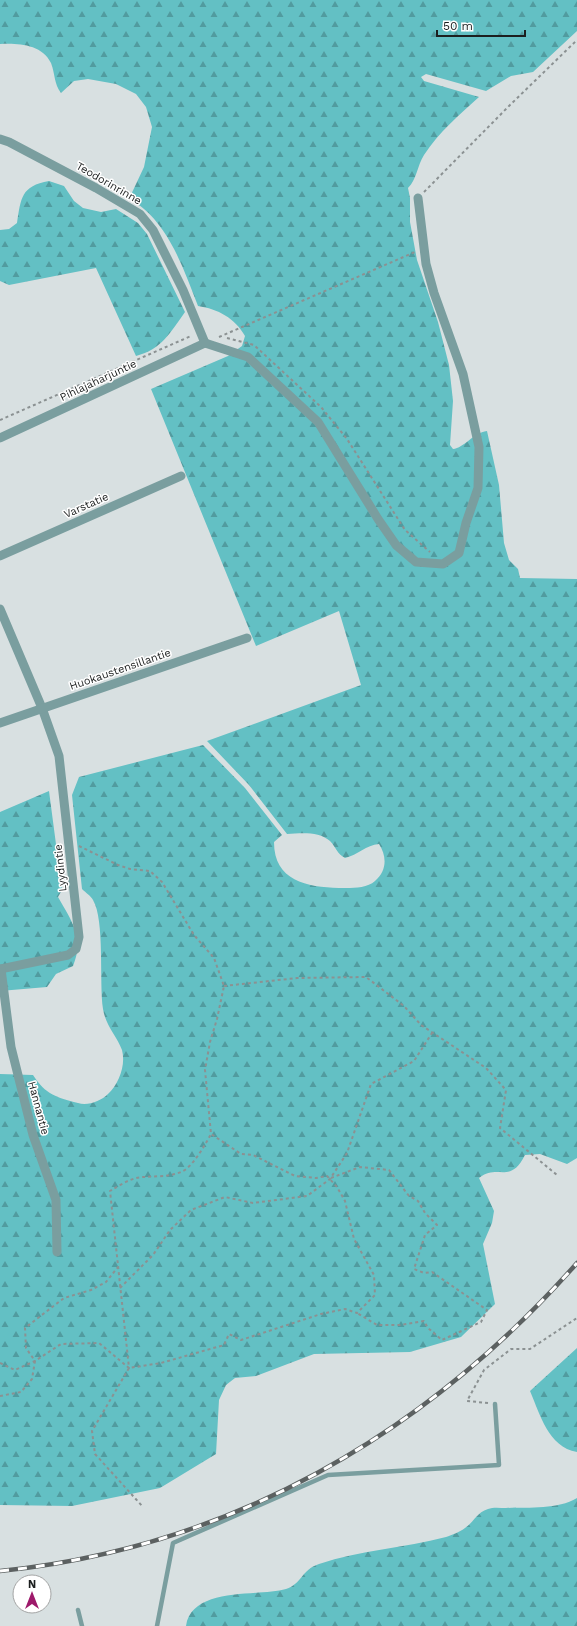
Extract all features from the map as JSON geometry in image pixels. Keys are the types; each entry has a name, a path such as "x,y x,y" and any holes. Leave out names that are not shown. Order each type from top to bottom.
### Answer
{"street":[{"name":"Teodorinrinne","path":"0,140 9,142 96,188 140,214 153,230 183,290 205,344"},
{"path":"205,344 248,357 318,422 378,519 396,545 416,562 442,564 459,553 466,523 478,488 479,446 463,374 434,293 424,248 418,198"},
{"name":"Pihlajaharjuntie","path":"0,438 205,344"},
{"name":"Varstatie","path":"0,556 181,476"},
{"path":"0,609 42,708"},
{"name":"Huokaustensillantie","path":"0,723 247,638"},
{"name":"Lyydintie","path":"0,969 52,960 68,955 76,950 79,937 60,756 42,708"},
{"name":"Hannantie","path":"0,969 10,1047 33,1135 56,1200 57,1252"}],"lane":[{"path":"158,1626 173,1543 328,1475 499,1465 495,1404"},
{"path":"78,1610 82,1626"}],"path":[{"path":"418,198 577,40"},
{"path":"205,344 424,248"},
{"path":"0,420 187,337 201,334 254,345 321,407 346,439 405,530 442,564"},
{"path":"69,841 118,865 130,869 150,871 162,882 194,935 214,958 224,986 217,1019 210,1042 205,1070 211,1134 202,1151 182,1172 157,1177 143,1177 128,1181 110,1191 129,1368 92,1431 95,1454 143,1507"},
{"path":"224,986 298,978 366,977 404,1006 421,1025 486,1068 506,1090 500,1128 557,1175"},
{"path":"330,1179 347,1153 371,1084 414,1061 432,1033"},
{"path":"211,1134 241,1154 253,1155 295,1176 316,1178 327,1176 337,1187 345,1202 354,1239 374,1275 375,1296 357,1313"},
{"path":"0,1363 15,1370 35,1361 61,1344 99,1343 129,1368 161,1363 224,1345 229,1334 241,1340 321,1314 345,1309 357,1313 377,1325 400,1325 424,1321 428,1328 442,1340 481,1322 487,1310 432,1272 424,1273 414,1269 425,1235 437,1225 425,1214 418,1200 409,1196 390,1170 360,1167 330,1179 307,1196 253,1203 225,1197 191,1210 170,1230 153,1255 120,1288"},
{"path":"0,1396 21,1392 32,1379 35,1361 26,1348 25,1328 64,1298 91,1290 106,1282 118,1267"},
{"path":"495,1404 467,1401 484,1370 511,1349 530,1349 577,1318"}],"green space":[{"path":"0,0 577,0 577,31 533,72 511,76 486,91 426,74 421,77 424,81 479,97 436,139 424,155 413,181 408,188 410,198 410,222 417,260 438,322 449,365 453,401 450,445 453,449 457,448 482,432 487,431 499,485 504,543 509,560 518,569 520,578 577,579 577,1158 567,1164 540,1154 525,1155 519,1164 509,1172 492,1172 479,1178 494,1211 492,1223 483,1244 495,1304 461,1337 410,1352 314,1354 256,1376 235,1378 226,1385 219,1400 216,1454 160,1488 72,1506 0,1505 0,1074 33,1075 42,1087 52,1094 70,1101 86,1104 98,1101 105,1097 112,1090 121,1074 123,1062 122,1050 109,1026 103,1009 100,936 97,909 90,896 82,889 72,795 79,777 203,745 245,788 282,835 274,842 275,855 280,866 294,879 315,886 348,888 363,887 371,884 382,873 384,868 384,858 379,844 370,846 345,858 326,838 310,833 287,834 249,785 207,741 361,685 339,611 256,646 151,389 228,356 242,346 245,336 236,324 225,315 212,309 198,306 177,254 170,242 154,219 139,205 129,199 144,167 152,127 146,107 136,94 116,84 88,79 74,81 61,93 57,86 51,63 42,52 28,46 0,44"},
{"path":"49,181 64,186 74,201 83,208 101,212 116,209 138,223 147,234 185,312 165,339 153,349 136,356 96,268 9,285 0,281 0,230 9,229 17,223 24,194 28,190 40,183"},
{"path":"49,791 62,890 58,897 75,930 78,947 76,956 73,966 56,974 47,987 0,991 0,812"},
{"path":"577,1348 577,1452 567,1449 552,1437 546,1428 530,1391"},
{"path":"577,1498 577,1626 186,1626 191,1613 200,1604 213,1599 228,1596 286,1589 295,1584 308,1570 319,1564 350,1555 446,1537 468,1526 478,1515 490,1508 533,1508 552,1506 569,1502"}],"railway":[{"path":"0,1571 85,1558 166,1537 244,1509 318,1472 389,1430 455,1380 518,1324 577,1263"}]}
